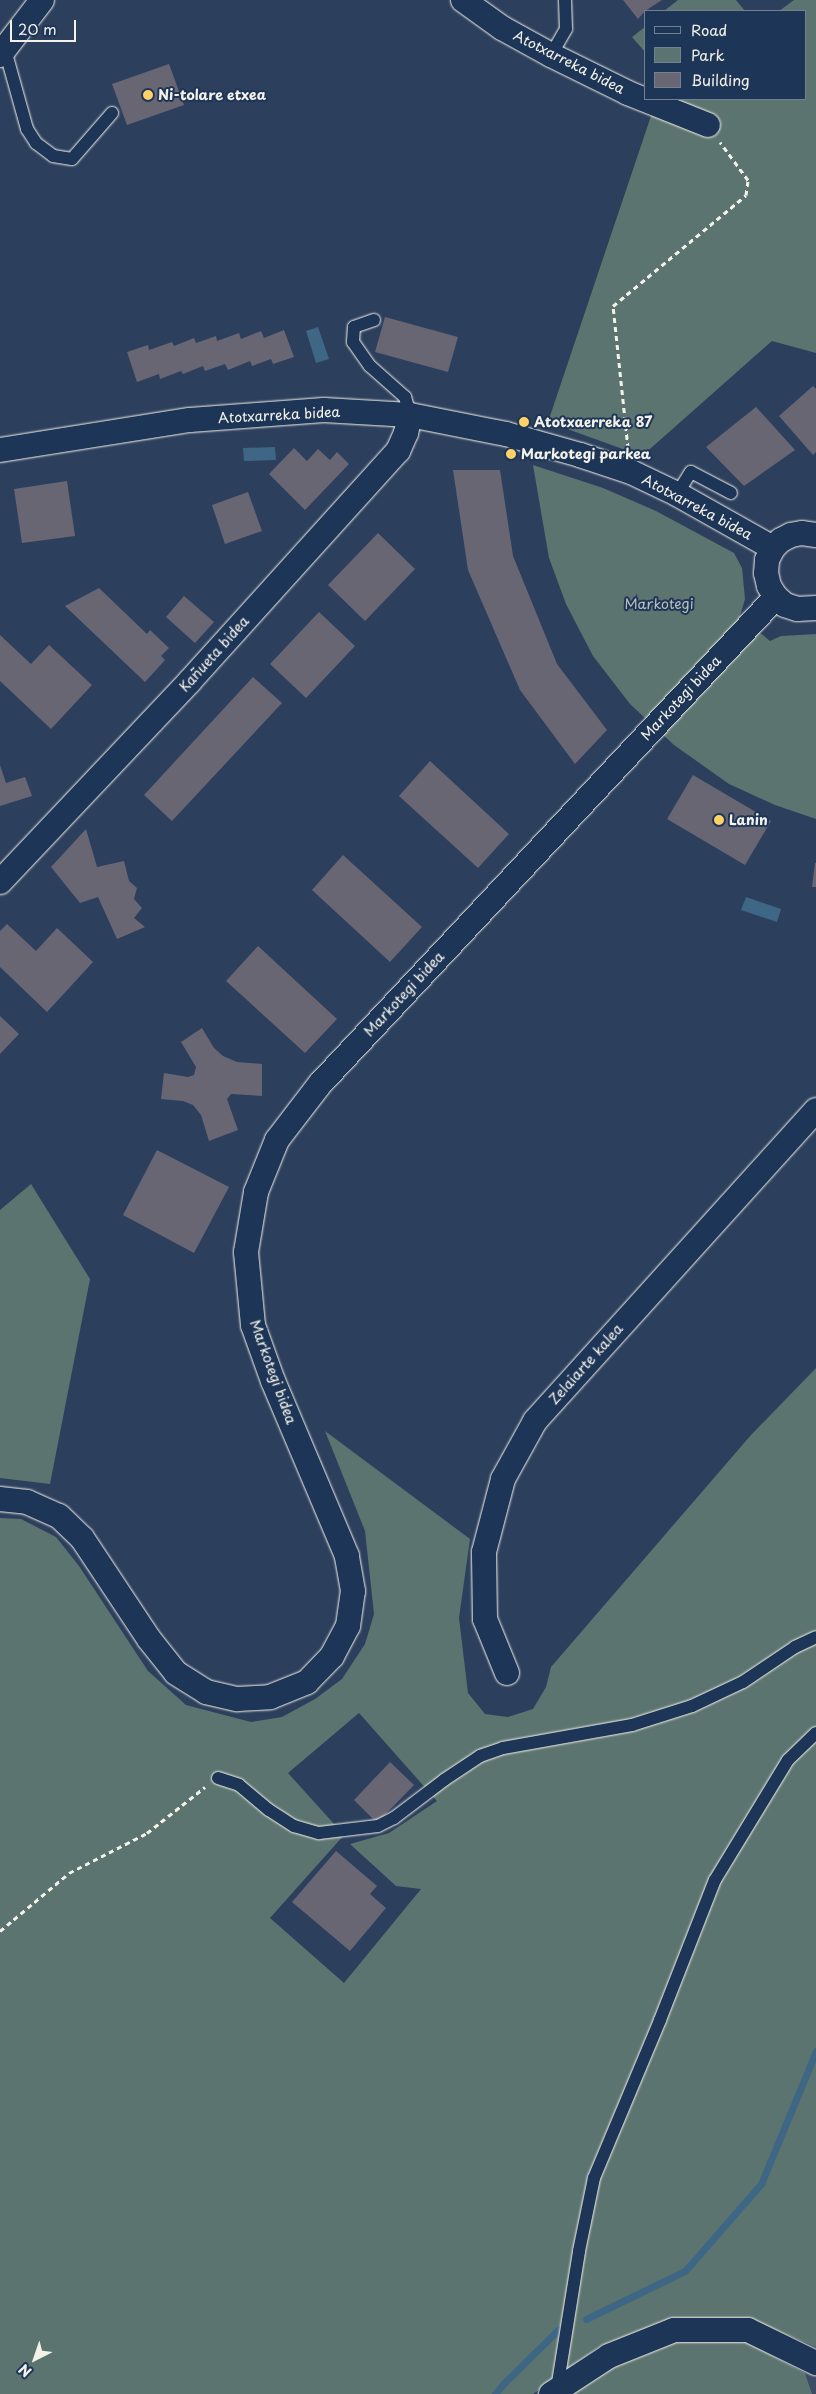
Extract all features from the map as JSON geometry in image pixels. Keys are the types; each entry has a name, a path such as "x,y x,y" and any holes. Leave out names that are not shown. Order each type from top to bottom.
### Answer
{"street":[{"path":"2,48 42,0"},
{"name":"Atotxarreka bidea","path":"463,0 502,28 551,55 644,99"},
{"name":"Atotxarreka bidea","path":"646,100 708,125"},
{"name":"Atotxarreka bidea","path":"0,450 190,420 324,410 410,415 506,434 631,472 677,494 773,548"},
{"name":"Kañueta bidea","path":"0,882 189,682 398,451 406,433 410,415"},
{"path":"815,530 790,535 773,548 767,560 766,574 768,586 785,605 797,609 816,608"},
{"name":"Markotegi bidea","path":"0,1499 27,1502 59,1516 82,1538 149,1639 176,1673 206,1692 236,1699 270,1697 307,1682 332,1656 348,1626 353,1590 347,1556 273,1381 254,1325 246,1252 256,1192 278,1140 320,1084 776,597"},
{"name":"Zelaiarte kalea","path":"507,1673 485,1619 484,1552 503,1479 535,1421 816,1110"},
{"path":"554,2392 609,2356 674,2330 748,2330 816,2363"}],"lane":[{"path":"551,55 566,29 565,0"},
{"path":"2,48 28,129 36,143 52,156 72,159 112,113"},
{"path":"374,320 354,328 354,342 370,366 405,397 410,415"},
{"path":"677,494 691,472 731,492"},
{"path":"218,1778 239,1786 269,1810 294,1826 320,1833 378,1826 394,1818 444,1780 480,1756 503,1748 632,1725 692,1706 743,1682 795,1647 816,1637"},
{"path":"554,2392 594,2178 660,2020 715,1880 788,1760 816,1733"}],"path":[{"path":"631,472 613,306 746,194 748,180 708,125"},
{"path":"0,1931 69,1874 147,1833 218,1778"}],"shaded area":[{"path":"318,327 329,359 316,363 306,331"},
{"path":"275,447 276,460 244,461 243,448"},
{"path":"746,897 781,909 777,922 741,910"},
{"path":"816,2368 816,2394 812,2394 805,2373"}],"green space":[{"path":"678,0 736,0 744,10 665,10"},
{"path":"794,0 816,0 816,353 772,341 642,456 548,422 652,113 669,100 806,100 806,10 780,10"},
{"path":"644,28 644,51 632,37"},
{"name":"Markotegi","path":"533,465 603,488 656,511 734,553 742,568 745,599 740,616 770,641 781,636 816,634 816,819 775,805 729,784 674,745 630,704 593,656 566,604 549,558"},
{"path":"31,1184 90,1279 50,1484 0,1478 0,1210"},
{"path":"816,1368 816,2347 750,2319 672,2319 600,2346 533,2394 0,2394 0,1518 21,1519 56,1537 79,1566 148,1671 186,1705 251,1722 282,1717 315,1699 342,1679 365,1644 374,1614 365,1531 325,1431 470,1539 459,1618 468,1693 485,1714 508,1717 533,1709 546,1687 551,1667 751,1435","holes":["359,1713 437,1801 389,1833 350,1844 396,1886 421,1889 344,1983 270,1918 344,1835 288,1773"]},
{"path":"671,2340 744,2341 805,2373 812,2394 567,2394 611,2364"}],"building":[{"path":"623,0 662,0 644,10 638,19"},
{"name":"Ni-tolare etxea","path":"169,64 184,105 127,125 112,84"},
{"path":"385,317 458,337 448,372 375,352"},
{"path":"284,330 294,357 273,364 271,359 252,366 250,361 228,370 225,364 205,371 203,366 183,374 181,371 160,379 159,374 137,382 127,352 148,345 149,350 172,342 174,346 194,338 196,343 216,336 217,341 239,333 241,339 261,331 264,338"},
{"path":"813,386 816,389 816,452 813,455 779,416"},
{"path":"756,407 795,450 744,486 706,447"},
{"path":"294,448 307,461 318,449 330,460 337,452 349,464 305,510 269,474"},
{"path":"453,470 500,470 513,556 557,664 607,730 575,764 520,690 468,570"},
{"path":"67,481 75,536 22,543 14,489"},
{"path":"248,492 262,531 225,544 212,505"},
{"path":"378,533 415,569 365,621 328,585"},
{"path":"99,588 147,634 150,630 169,648 161,656 165,660 145,682 65,606"},
{"path":"184,596 214,622 195,643 166,617"},
{"path":"319,612 355,646 306,698 270,664"},
{"path":"0,635 31,664 49,645 92,685 51,729 0,681"},
{"path":"253,677 282,703 172,821 144,795"},
{"path":"430,761 509,834 478,868 399,796"},
{"path":"0,765 6,783 25,777 32,796 0,806"},
{"name":"Lanin","path":"693,775 771,821 745,865 667,819"},
{"path":"86,829 97,867 124,861 129,881 137,888 134,899 142,908 134,918 145,927 117,939 98,897 80,903 51,867"},
{"path":"343,855 422,927 390,962 312,890"},
{"path":"815,863 816,887 812,887"},
{"path":"7,924 36,951 57,928 93,962 47,1012 0,967 0,931"},
{"path":"258,946 337,1019 305,1053 226,981"},
{"path":"0,1016 19,1034 0,1054"},
{"path":"202,1028 214,1048 223,1056 237,1062 262,1064 262,1096 231,1094 227,1099 238,1130 209,1141 201,1115 193,1105 183,1101 161,1099 164,1073 188,1077 194,1075 196,1067 181,1042"},
{"path":"157,1150 229,1187 194,1253 123,1215"},
{"path":"390,1762 414,1785 377,1823 354,1800"},
{"path":"336,1851 377,1886 370,1894 386,1908 350,1951 292,1902"}],"waterway":[{"path":"586,2319 685,2271 761,2184 816,2051"},
{"path":"495,2394 558,2330"}],"place":[{"name":"Ni-tolare etxea","path":"148,95"},
{"name":"Atotxaerreka 87","path":"524,422"},
{"name":"Markotegi parkea","path":"511,454"},
{"name":"Lanin","path":"719,820"}]}
